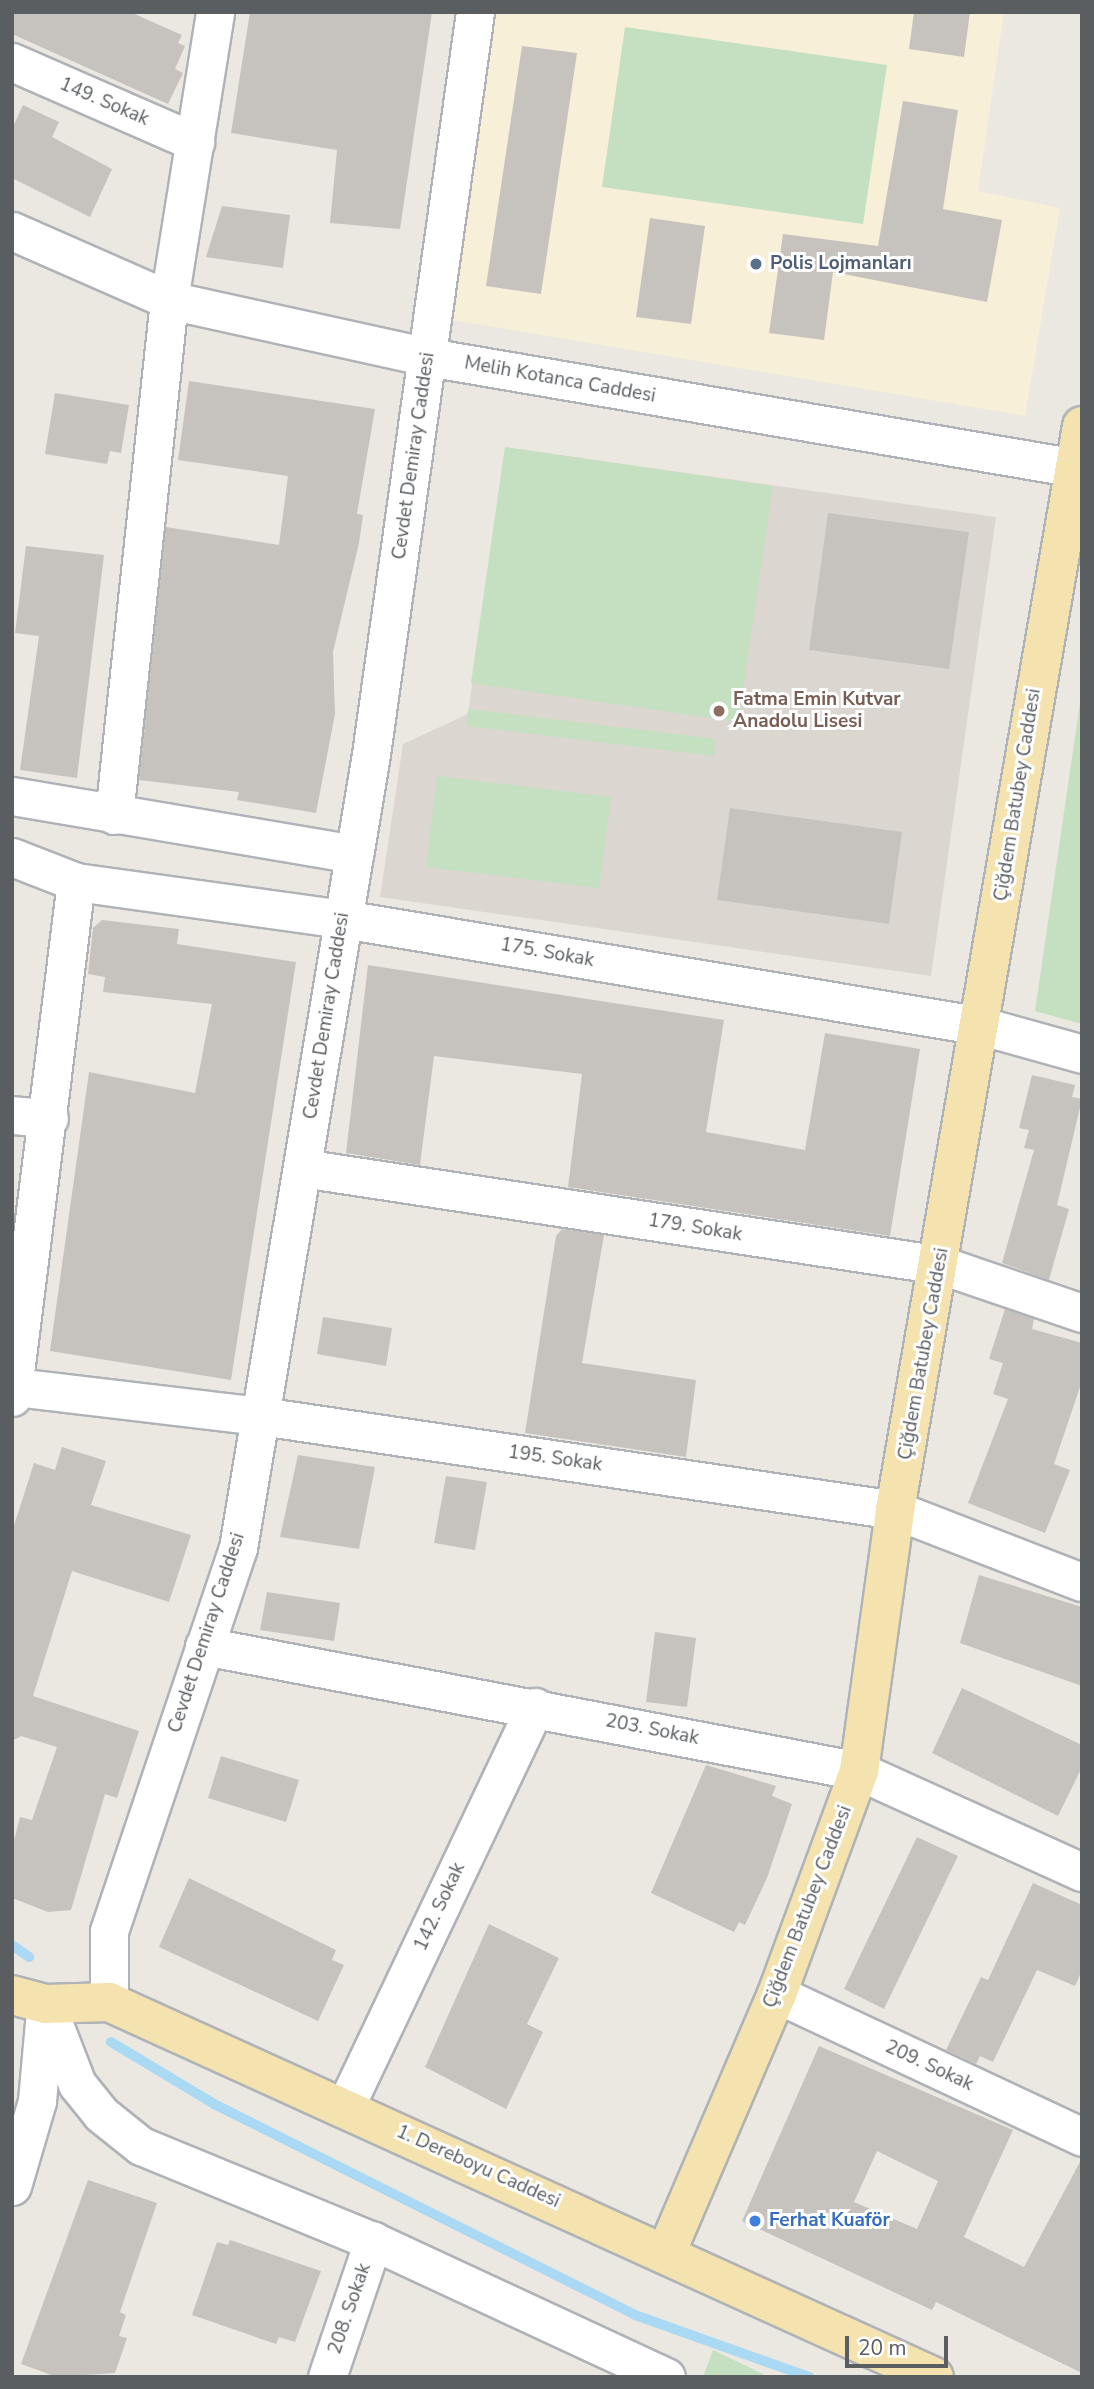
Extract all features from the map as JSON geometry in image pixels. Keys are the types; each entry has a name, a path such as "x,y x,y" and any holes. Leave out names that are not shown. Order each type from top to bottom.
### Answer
{"main road":[{"name":"Çiğdem Batubey Caddesi","path":"666,2253 777,1994 859,1771 895,1510 941,1265 1082,426"},
{"name":"1. Dereboyu Caddesi","path":"29,1999 109,2002 934,2377"}],"street":[{"path":"114,815 169,300 215,12"},
{"name":"Cevdet Demiray Caddesi","path":"109,2002 108,1931 238,1548 344,919 428,357 475,12"},
{"name":"149. Sokak","path":"12,62 195,142"},
{"name":"Melih Kotanca Caddesi","path":"12,231 169,300 428,357 1077,468"},
{"path":"12,796 354,854"},
{"name":"175. Sokak","path":"12,857 76,882 344,919 982,1026 1082,1054"},
{"path":"14,1392 76,882"},
{"path":"12,1115 49,1118"},
{"name":"179. Sokak","path":"302,1168 941,1265 1082,1313"},
{"name":"195. Sokak","path":"14,1392 261,1416 895,1510 1082,1582"},
{"name":"203. Sokak","path":"205,1646 859,1771 1082,1872"},
{"name":"142. Sokak","path":"345,2107 535,1707"},
{"name":"209. Sokak","path":"777,1994 1082,2137"},
{"path":"12,2186 37,2101 29,1999"},
{"path":"29,1999 77,2084 101,2114 141,2146 373,2241 666,2377"},
{"name":"208. Sokak","path":"327,2377 373,2241"}],"shaded area":[{"name":"Polis Lojmanları","path":"496,12 1004,12 978,191 1060,208 1025,416 453,320"},
{"name":"Fatma Emin Kutvar Anadolu Lisesi","path":"505,447 996,517 931,976 380,897 403,744 468,714"}],"green space":[{"path":"625,27 887,65 863,224 602,187"},
{"path":"505,447 773,486 738,722 471,683"},
{"path":"1082,689 1082,1024 1035,1011"},
{"path":"468,709 716,739 714,756 467,726"},
{"path":"437,776 611,797 599,888 426,867"},
{"path":"713,2350 769,2377 703,2377"}],"building":[{"path":"12,12 130,12 182,35 178,43 185,46 175,69 183,73 168,104 12,34"},
{"path":"250,12 432,12 400,229 330,223 337,150 231,133"},
{"path":"914,12 970,12 964,57 909,49"},
{"path":"522,46 577,53 541,294 486,286"},
{"path":"903,101 958,110 943,209 1002,220 987,302 833,272 824,340 769,333 783,234 878,246"},
{"path":"23,105 59,122 52,137 112,169 90,217 12,178 12,129"},
{"path":"222,206 290,215 283,268 206,257"},
{"path":"650,218 705,226 691,324 636,317"},
{"path":"189,381 375,409 357,514 363,515 359,543 333,652 335,714 316,813 237,800 239,792 139,780 166,527 279,545 288,476 178,460"},
{"path":"55,393 129,405 121,453 110,451 107,464 45,454"},
{"path":"828,513 969,532 949,669 809,650"},
{"path":"26,546 104,555 77,778 20,770 39,636 15,633"},
{"path":"730,808 902,832 889,924 717,900"},
{"path":"102,920 179,929 177,944 296,962 231,1380 50,1351 89,1072 195,1093 212,1004 103,992 105,977 88,974 93,928"},
{"path":"368,965 724,1020 706,1132 805,1150 825,1033 920,1049 890,1236 568,1187 582,1074 434,1056 420,1165 346,1153"},
{"path":"1032,1075 1075,1085 1072,1097 1082,1099 1057,1205 1069,1209 1049,1280 1002,1263 1034,1150 1024,1148 1029,1130 1019,1128"},
{"path":"562,1229 604,1235 582,1363 696,1380 686,1457 525,1433 556,1236"},
{"path":"1005,1309 1034,1319 1032,1329 1082,1343 1082,1381 1054,1464 1070,1470 1045,1533 968,1503 1008,1399 993,1394 1003,1363 989,1359"},
{"path":"323,1317 392,1328 386,1366 317,1354"},
{"path":"62,1447 106,1461 91,1505 191,1535 169,1602 72,1571 33,1696 139,1731 117,1798 105,1794 71,1910 48,1912 12,1898 12,1848 20,1817 32,1820 57,1747 21,1736 12,1741 12,1532 34,1463 55,1470"},
{"path":"298,1455 375,1467 359,1549 280,1537"},
{"path":"446,1476 487,1482 475,1550 434,1543"},
{"path":"979,1575 1082,1607 1082,1686 960,1643"},
{"path":"267,1592 340,1603 334,1641 260,1630"},
{"path":"655,1632 696,1638 687,1707 646,1702"},
{"path":"962,1688 1082,1745 1082,1767 1058,1816 932,1753"},
{"path":"221,1756 299,1780 286,1822 208,1798"},
{"path":"706,1765 776,1786 772,1796 792,1804 767,1878 745,1925 739,1922 734,1932 651,1893"},
{"path":"917,1837 958,1856 884,2009 844,1989"},
{"path":"189,1878 336,1950 332,1960 344,1965 318,2021 159,1947"},
{"path":"1033,1883 1082,1905 1082,1970 1075,1986 1037,1970 993,2062 980,2056 976,2064 946,2050 981,1977 988,1980"},
{"path":"489,1924 559,1958 527,2024 543,2032 506,2109 425,2067"},
{"path":"819,2046 1013,2130 964,2237 1024,2267 1082,2158 1082,2373 936,2302 932,2310 742,2221","holes":["877,2151 938,2181 917,2229 854,2202"]},
{"path":"88,2180 157,2203 120,2312 126,2315 119,2336 127,2338 115,2373 57,2377 21,2364"},
{"path":"230,2240 321,2271 295,2342 279,2337 276,2344 192,2315 217,2242 228,2245"}],"waterway":[{"path":"12,1945 29,1957"},
{"path":"111,2042 214,2104 635,2315 809,2377"}],"place":[{"name":"Polis Lojmanları","path":"756,264"},
{"name":"Fatma Emin Kutvar Anadolu Lisesi","path":"719,711"},
{"name":"Ferhat Kuaför","path":"755,2221"}]}
